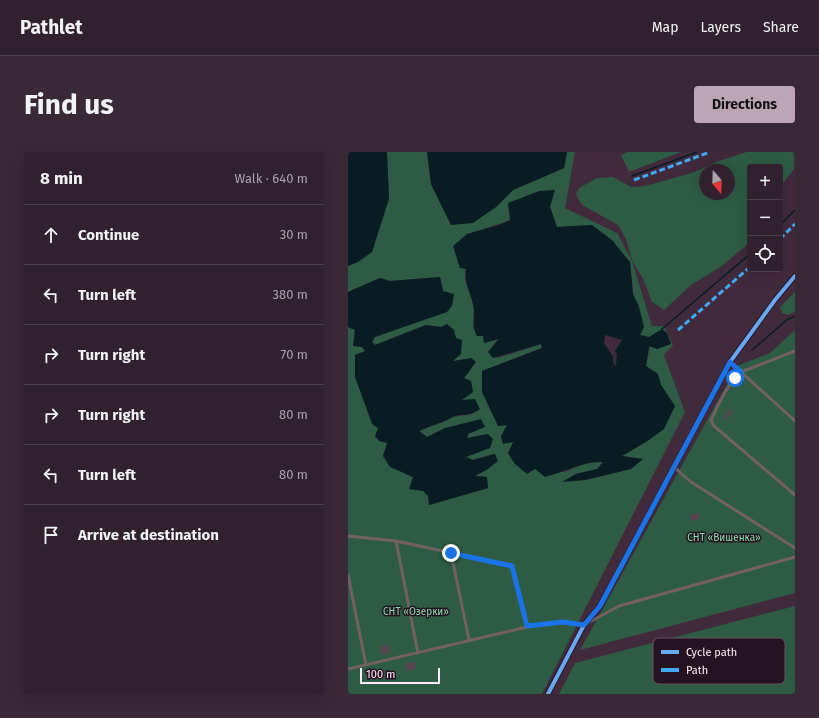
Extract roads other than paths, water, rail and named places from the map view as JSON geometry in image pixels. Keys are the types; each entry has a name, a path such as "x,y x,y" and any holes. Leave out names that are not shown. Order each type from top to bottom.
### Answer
{"street":[{"path":"548,694 584,625 600,606 730,362 775,300 795,276"}],"lane":[{"path":"795,351 741,372 735,378 719,402 711,420 714,426 795,495"},
{"path":"730,362 795,421"},
{"path":"674,467 691,482 795,548"},
{"path":"348,536 396,541 512,566 527,626"},
{"path":"396,541 418,653"},
{"path":"451,553 469,640"},
{"path":"348,669 527,626 563,622 584,625 619,606 795,557"},
{"path":"348,575 366,665"}],"water":[{"path":"348,152 387,152 389,199 372,252 358,262 348,266"},
{"path":"427,152 567,152 564,168 513,190 496,207 473,223 451,225 431,184"},
{"path":"555,190 550,207 557,227 592,225 612,240 630,262 633,294 639,307 644,327 640,335 649,337 662,329 667,333 671,344 657,349 649,346 646,366 658,374 661,385 675,406 664,429 622,456 643,459 631,469 585,480 562,482 576,474 597,469 603,462 588,463 545,477 535,469 527,474 514,463 508,453 513,442 503,444 501,436 507,425 498,426 482,392 482,371 542,348 541,344 493,358 488,352 499,339 484,343 483,336 477,336 475,332 474,310 466,279 466,269 460,268 453,246 467,234 499,225 510,220 508,203 539,191","holes":["605,335 622,340 615,351 617,354 616,366 613,363 613,357 604,343"]},
{"path":"440,277 443,291 454,294 452,306 447,312 375,337 372,342 375,345 426,325 441,327 447,324 454,330 456,338 462,340 461,354 453,361 471,358 476,362 464,378 471,381 473,392 462,400 475,399 480,409 476,412 455,416 419,431 427,437 445,428 481,419 485,427 468,434 467,438 488,434 493,439 490,448 466,457 473,460 495,454 498,461 488,469 475,476 487,477 488,488 429,505 428,496 423,491 409,489 413,477 390,467 383,456 387,443 379,441 375,436 378,428 372,424 355,377 355,355 365,351 362,347 353,346 355,330 348,327 348,292 380,278 390,281"}],"waterway":[{"path":"632,176 697,152"},
{"path":"783,222 795,210"},
{"path":"662,329 747,257"},
{"path":"752,350 788,319 795,316"}],"park label":[{"name":"СНТ «Вишенка»","path":"724,538"},
{"name":"СНТ «Озерки»","path":"416,612"}]}
